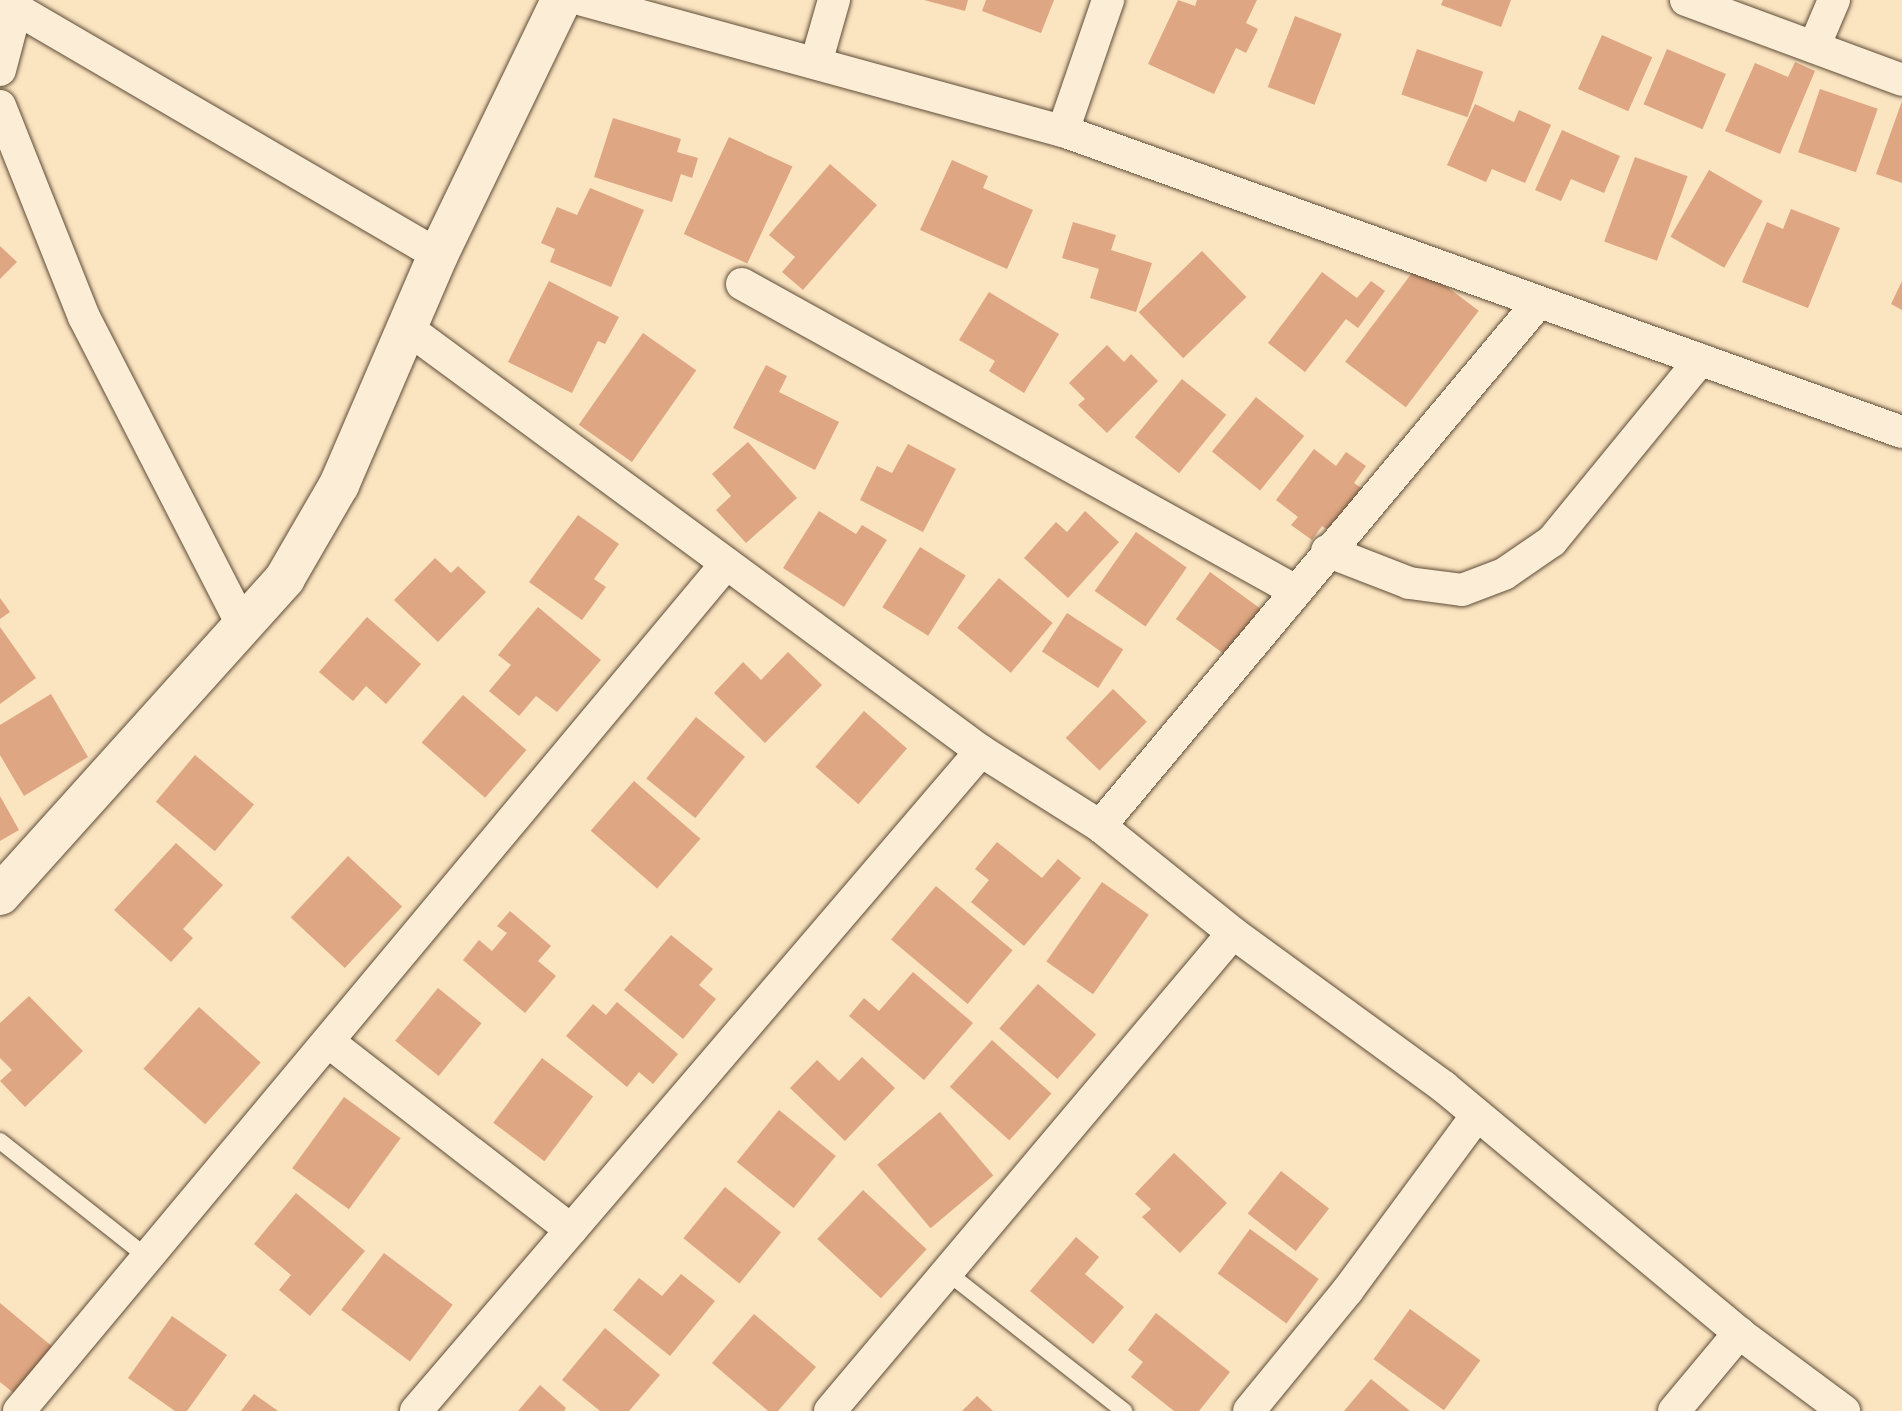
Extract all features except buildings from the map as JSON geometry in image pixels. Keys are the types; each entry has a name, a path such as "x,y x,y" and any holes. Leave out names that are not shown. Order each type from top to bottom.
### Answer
{"street":[{"path":"0,895 285,578 339,485 438,255 561,0"},
{"path":"583,0 1063,131 1902,432"},
{"path":"816,63 834,0"},
{"path":"1063,131 1108,0"},
{"path":"1686,0 1902,80"},
{"path":"1814,47 1834,0"},
{"path":"0,70 8,5 438,255"},
{"path":"0,106 84,317 243,627"},
{"path":"742,284 1294,590"},
{"path":"1100,826 1294,590 1538,303"},
{"path":"407,328 981,751 1100,826 1233,933 1477,1115 1739,1333 1844,1411"},
{"path":"1327,551 1422,585 1462,590 1504,574 1552,541 1700,360"},
{"path":"19,1411 330,1043 725,565"},
{"path":"416,1411 981,751"},
{"path":"830,1411 1233,933"},
{"path":"330,1043 571,1230"},
{"path":"1249,1411 1348,1290 1477,1115"},
{"path":"1674,1411 1739,1333"}],"lane":[{"path":"0,1141 148,1258"},
{"path":"948,1273 1124,1411"}]}
